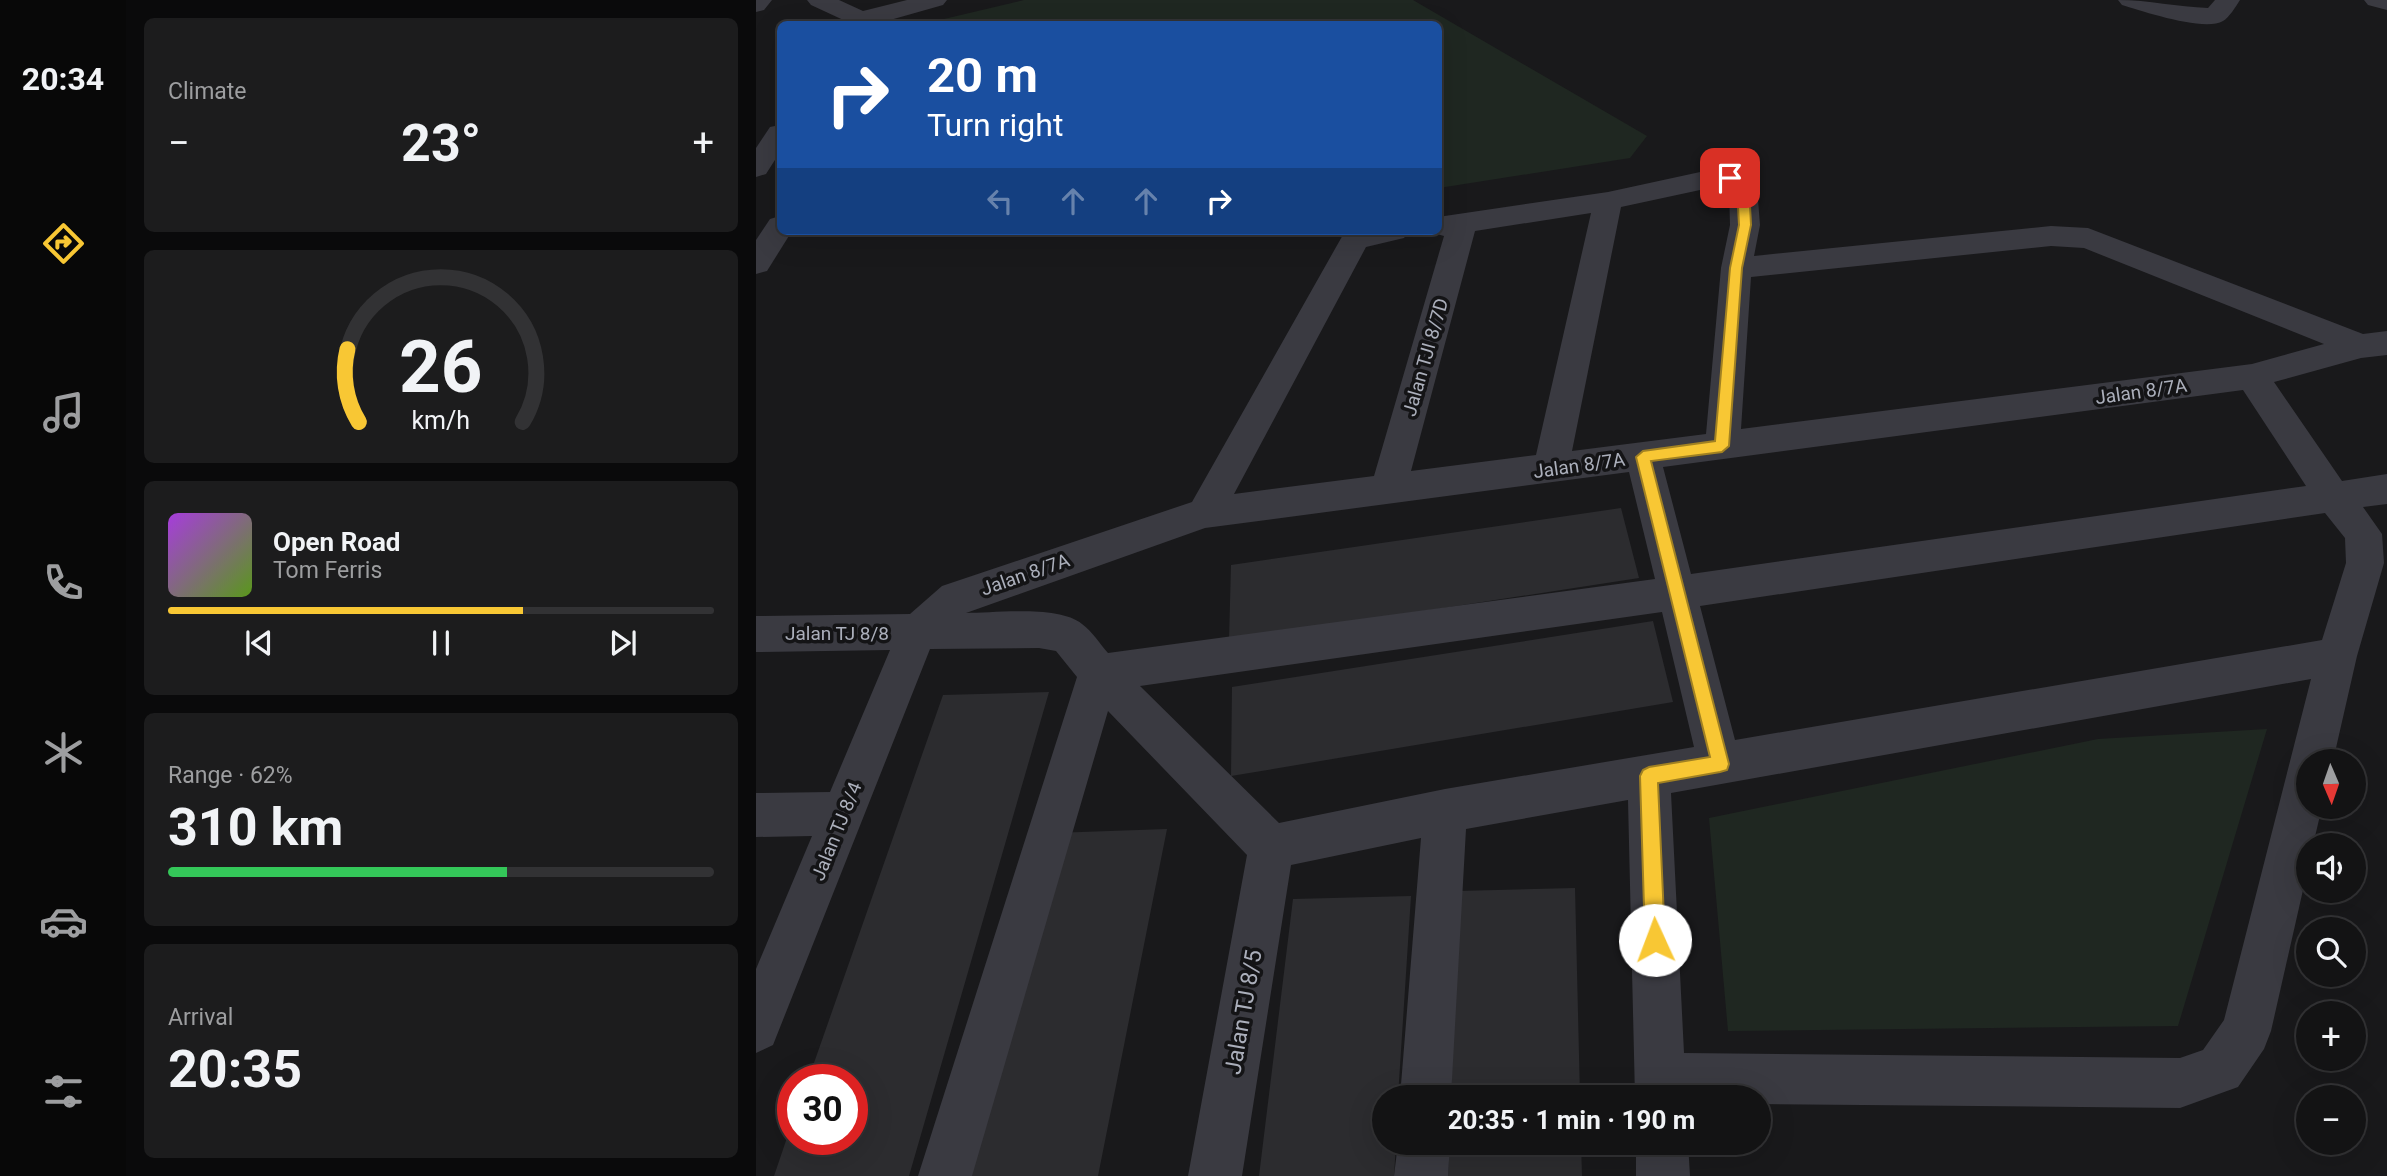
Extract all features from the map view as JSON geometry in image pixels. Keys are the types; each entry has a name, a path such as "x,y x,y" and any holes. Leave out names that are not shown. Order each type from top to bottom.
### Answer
{"street":[{"path":"756,5 760,0"},
{"path":"819,0 857,21"},
{"path":"867,21 935,0"},
{"path":"2130,0 2197,17 2215,16 2228,0"},
{"path":"2376,0 2387,3"},
{"path":"756,168 777,137"},
{"path":"1450,226 1608,201 1714,178 1730,178 1743,187 1745,225 1736,268 1722,446"},
{"path":"1551,469 1608,201"},
{"name":"Jalan TJI 8/7D","path":"1388,490 1450,226"},
{"path":"756,264 777,231"},
{"path":"1205,513 1355,240 1377,235"},
{"path":"1736,268 2051,236 2088,238 2374,344"},
{"name":"Jalan 8/7A","path":"917,633 956,598 1205,513 2252,376 2374,344"},
{"path":"2252,376 2333,497 2363,534 2365,563 2337,656 2315,749"},
{"path":"1643,457 1720,764"},
{"path":"945,1176 1099,673 1678,593 2387,489"},
{"name":"Jalan TJ 8/8","path":"756,634 1039,631 1067,635 1099,673 1271,847"},
{"name":"Jalan TJ 8/4","path":"756,1028 917,633"},
{"path":"1271,847 1445,811 2337,656"},
{"path":"1649,776 1660,1085"},
{"path":"1427,1085 1445,811"},
{"path":"756,815 843,814"},
{"path":"1771,1086 2180,1083 2220,1069 2246,1031 2297,819"},
{"name":"Jalan TJ 8/5","path":"1215,1176 1271,847"},
{"path":"1422,1176 1423,1155"},
{"path":"1662,1155 1663,1176"}],"shaded area":[{"path":"1024,0 1413,0 1647,136 1630,158 1442,188 1442,21 942,21"},
{"path":"2267,729 2178,1026 1728,1031 1709,818 2098,739"}],"building":[{"path":"1621,508 1639,578 1229,641 1231,565"},
{"path":"1653,621 1673,702 1231,776 1232,687"},
{"path":"1049,692 909,1176 774,1176 781,1155 868,1155 868,1064 814,1064 943,695"},
{"path":"1167,829 1098,1176 963,1176 1053,833"},
{"path":"1575,888 1580,1085 1451,1085 1458,891"},
{"path":"1411,896 1399,1085 1372,1085 1372,1155 1395,1155 1394,1176 1259,1176 1293,899"},
{"path":"1449,1155 1581,1155 1582,1176 1448,1176"}],"route":[{"path":"1655,940 1649,776 1720,764 1643,457 1722,446 1736,268 1745,225 1743,187 1730,178"}]}
